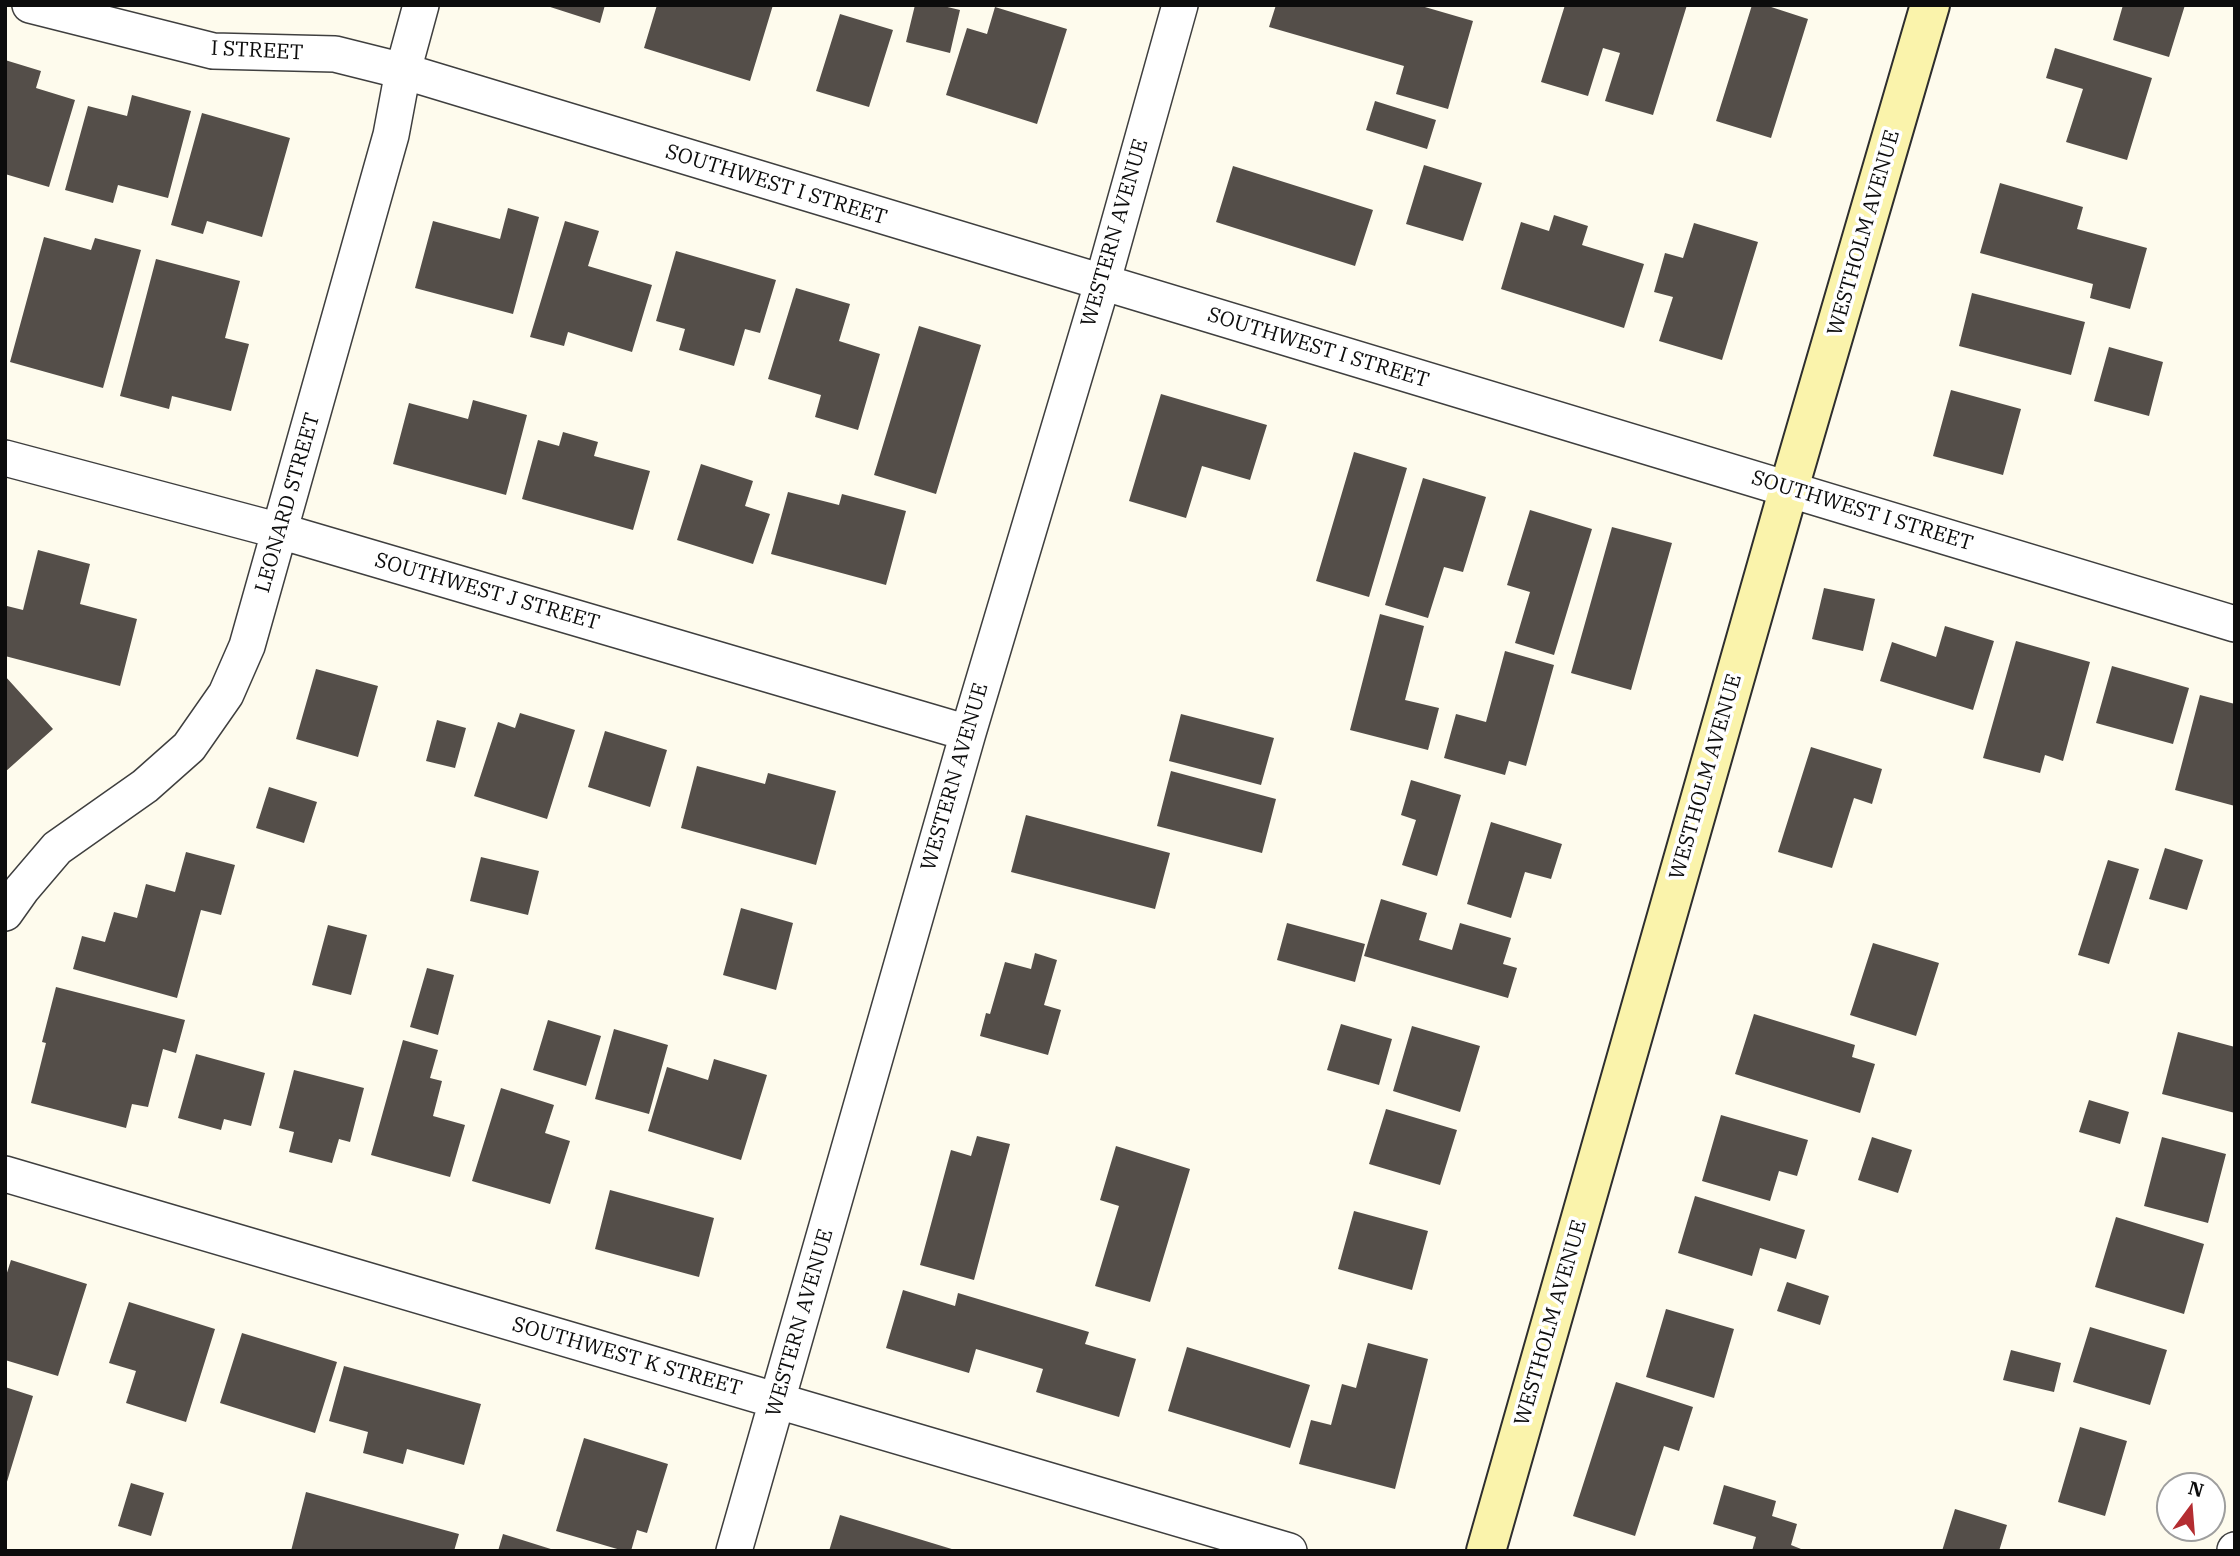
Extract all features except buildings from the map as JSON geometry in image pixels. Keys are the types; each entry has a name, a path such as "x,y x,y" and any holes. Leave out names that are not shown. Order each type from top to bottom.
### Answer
{"street":[{"name":"I STREET","path":"30,5 214,51 335,54 402,71"},
{"name":"LEONARD STREET","path":"5,913 57,848 145,786 189,747 226,694 247,646 280,531 391,135 402,71 421,5"},
{"name":"WESTERN AVENUE","path":"734,1551 968,733 1102,284 1180,5"},
{"name":"WESTHOLM AVENUE","path":"1486,1551 1788,488 1930,5"},
{"name":"SOUTHWEST I STREET","path":"402,71 2235,624"},
{"name":"SOUTHWEST J STREET","path":"5,458 280,531 968,733"},
{"name":"SOUTHWEST K STREET","path":"5,1174 1289,1551"}]}
